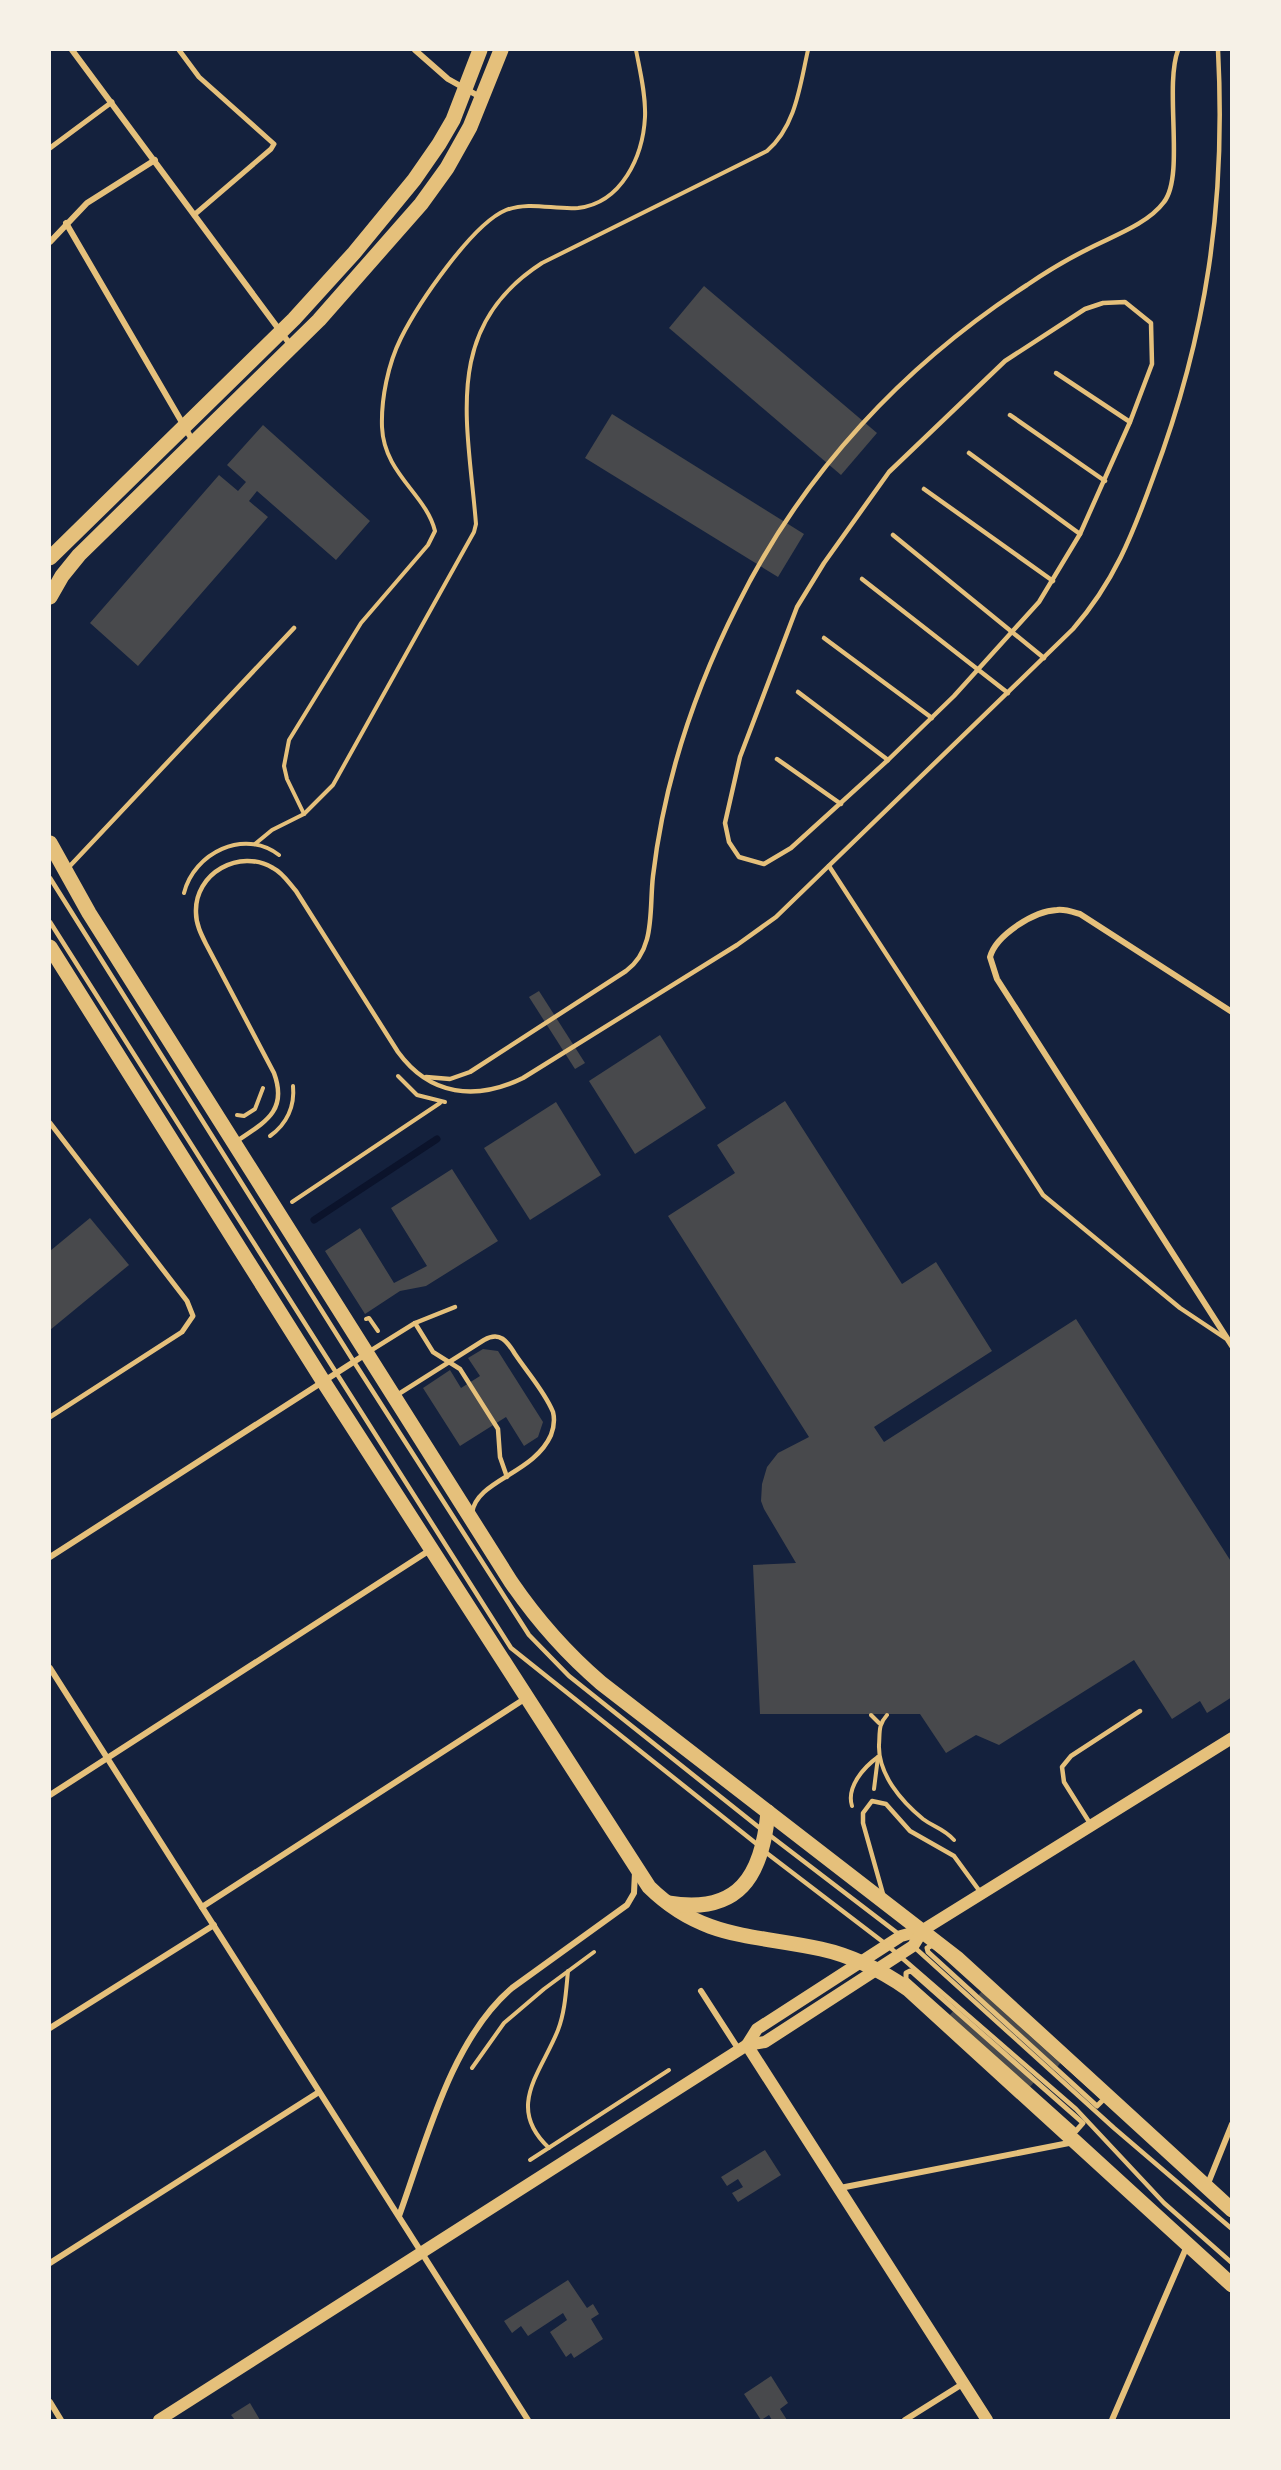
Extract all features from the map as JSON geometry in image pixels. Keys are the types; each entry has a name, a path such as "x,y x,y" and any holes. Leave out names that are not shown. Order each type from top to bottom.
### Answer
{"main road":[{"path":"50,558 326,286 414,180 446,133 480,50"},
{"path":"50,597 62,576 79,555 340,298 430,192 463,140 501,50"},
{"path":"50,843 64,872 233,1143 360,1358 394,1397 526,1604 580,1665 923,1930 989,1986 1232,2210"},
{"path":"50,947 329,1378 431,1549 635,1868 666,1903 692,1920 722,1931 820,1949 860,1962 908,1989 1232,2285"},
{"path":"743,2048 757,2029 901,1936 923,1930 1232,1738"},
{"path":"666,1903 694,1906 720,1901 733,1895 753,1875 763,1850 768,1812"},
{"path":"159,2421 743,2048 765,2042 913,1946 923,1930"},
{"path":"743,2048 839,2189 987,2421"}],"street":[{"path":"72,50 292,347"},
{"path":"179,50 207,84 274,144 272,149 194,215"},
{"path":"415,50 448,79 482,98"},
{"path":"50,148 112,102"},
{"path":"50,242 87,203 154,160"},
{"path":"66,223 194,443"},
{"path":"1230,1343 997,979 990,957 993,949 1005,936 1038,915 1059,910 1080,914 1232,1012"},
{"path":"50,1123 187,1301 193,1316 182,1332 50,1417"},
{"path":"50,1557 360,1358"},
{"path":"50,1795 431,1549"},
{"path":"50,1668 528,2421"},
{"path":"202,1907 526,1698"},
{"path":"399,2216 452,2072 477,2026 497,2001 512,1988 627,1905 634,1893 635,1868"},
{"path":"50,2028 214,1925"},
{"path":"934,1946 1104,2099 1097,2106 928,1952 928,1947 934,1946"},
{"path":"912,1972 1083,2123 1076,2131 906,1979 906,1973 912,1972"},
{"path":"701,1991 743,2048"},
{"path":"50,2264 319,2092"},
{"path":"1206,2187 1232,2124"},
{"path":"839,2189 1077,2141"},
{"path":"1112,2421 1187,2246"},
{"path":"905,2421 964,2384"},
{"path":"50,2402 61,2421"}],"lane":[{"path":"420,1076 450,1079 470,1072 626,971 642,956 648,932 658,834 680,747 720,643 759,562 832,457 857,426 915,371 1015,292 1074,256 1143,219 1165,202 1172,177 1173,72 1178,50"},
{"path":"233,1143 267,1120 279,1098 274,1073 206,944 197,922 196,912 200,891 212,874 228,864 246,860 255,861 281,873 296,891 398,1052 420,1076 450,1089 470,1092 489,1091 523,1078 776,917 1044,658 1090,609 1117,568 1159,463 1188,374 1199,331 1214,238 1220,139 1218,50"},
{"path":"1125,302 1151,323 1152,364 1105,481 1080,534 1053,581 1013,633 979,670 888,760 791,848 765,864 739,857 729,842 725,823 740,757 797,607 824,563 889,471 1005,361 1085,309 1103,303 1125,302"},
{"path":"1056,373 1130,422"},
{"path":"1010,415 1105,481"},
{"path":"969,453 1080,534"},
{"path":"924,489 1053,581"},
{"path":"892,535 1044,658"},
{"path":"862,579 1008,693"},
{"path":"64,872 294,628"},
{"path":"824,638 932,718"},
{"path":"798,692 888,760"},
{"path":"777,759 840,804"},
{"path":"829,866 1038,1189 1054,1206 1180,1308 1230,1343"},
{"path":"50,878 360,1358 519,1621 541,1649 569,1676 913,1946 1114,2128 1232,2229"},
{"path":"50,922 329,1378 511,1648 763,1850 900,1955 1076,2109 1157,2196 1232,2263"},
{"path":"360,1358 415,1323 455,1307"},
{"path":"415,1323 433,1352 460,1369 498,1429 499,1453 507,1476"},
{"path":"394,1397 489,1337 501,1336 550,1408 554,1424 546,1447 537,1457 478,1497 472,1518"},
{"path":"1091,1825 1064,1782 1062,1767 1071,1756 1140,1711"},
{"path":"886,1903 863,1823 863,1814 872,1801 886,1804 910,1831 954,1856 982,1893"}],"path":[{"path":"304,814 287,779 284,766 289,740 362,623 428,545 435,531 431,520 396,471 384,443 382,427 387,383 400,339 461,249 496,215 522,206 579,208 594,204 619,186 638,156 643,137 644,99 636,50"},
{"path":"255,844 272,830 304,814 323,797 342,773 474,532 476,524 466,406 468,376 474,346 487,316 503,294 522,275 542,263 745,164 776,143 790,120 808,50"},
{"path":"182,900 190,876 206,858 226,846 255,844 280,856"},
{"path":"392,1066 417,1095 449,1102"},
{"path":"232,1112 244,1116 255,1109 262,1095 261,1079"},
{"path":"269,1137 281,1126 291,1109 292,1083"},
{"path":"288,1205 441,1102"},
{"path":"360,1318 369,1317 385,1341"},
{"path":"871,1715 879,1724"},
{"path":"872,1801 878,1757 879,1724 887,1715"},
{"path":"878,1757 892,1786 924,1820 942,1828 956,1842"},
{"path":"472,2068 504,2023 594,1952"},
{"path":"549,2148 530,2123 528,2103 535,2078 562,2018 568,1971"},
{"path":"530,2160 669,2070"}],"building":[{"path":"704,286 877,433 841,475 669,328"},
{"path":"612,414 804,534 778,577 585,458"},
{"path":"263,425 370,521 336,560 257,491 249,501 268,517 138,666 90,623 219,475 238,491 246,482 227,465"},
{"path":"539,991 585,1063 575,1069 529,997"},
{"path":"660,1035 706,1108 635,1154 589,1081"},
{"path":"785,1101 902,1284 936,1262 992,1351 874,1427 884,1442 1076,1319 1232,1563 1232,1697 1207,1713 1200,1701 1172,1719 1134,1660 999,1745 976,1735 946,1753 920,1714 760,1714 753,1565 796,1563 764,1509 761,1501 762,1484 767,1467 778,1453 809,1437 668,1216 735,1173 717,1145"},
{"path":"556,1102 601,1175 530,1220 484,1148"},
{"path":"452,1169 498,1241 426,1286 400,1291 365,1314 325,1251 360,1228 394,1283 427,1266 391,1208"},
{"path":"90,1218 129,1265 50,1330 50,1251"},
{"path":"483,1349 498,1351 543,1422 538,1437 524,1446 506,1417 460,1446 423,1388 450,1370 461,1388 480,1376 468,1358"},
{"path":"983,1990 1062,2061 1054,2071 975,1999"},
{"path":"957,2007 1037,2079 1029,2088 948,2017"},
{"path":"765,2150 781,2175 738,2202 732,2193 743,2187 738,2179 727,2186 721,2177"},
{"path":"568,2280 587,2308 593,2304 599,2314 591,2319 603,2339 574,2358 571,2353 566,2357 550,2332 567,2320 563,2313 528,2336 521,2326 512,2333 504,2321"},
{"path":"771,2376 788,2403 780,2409 787,2420 772,2420 769,2415 761,2420 744,2394"},
{"path":"250,2403 260,2420 235,2420 231,2415"}],"waterway":[{"path":"314,1220 437,1139"}]}
